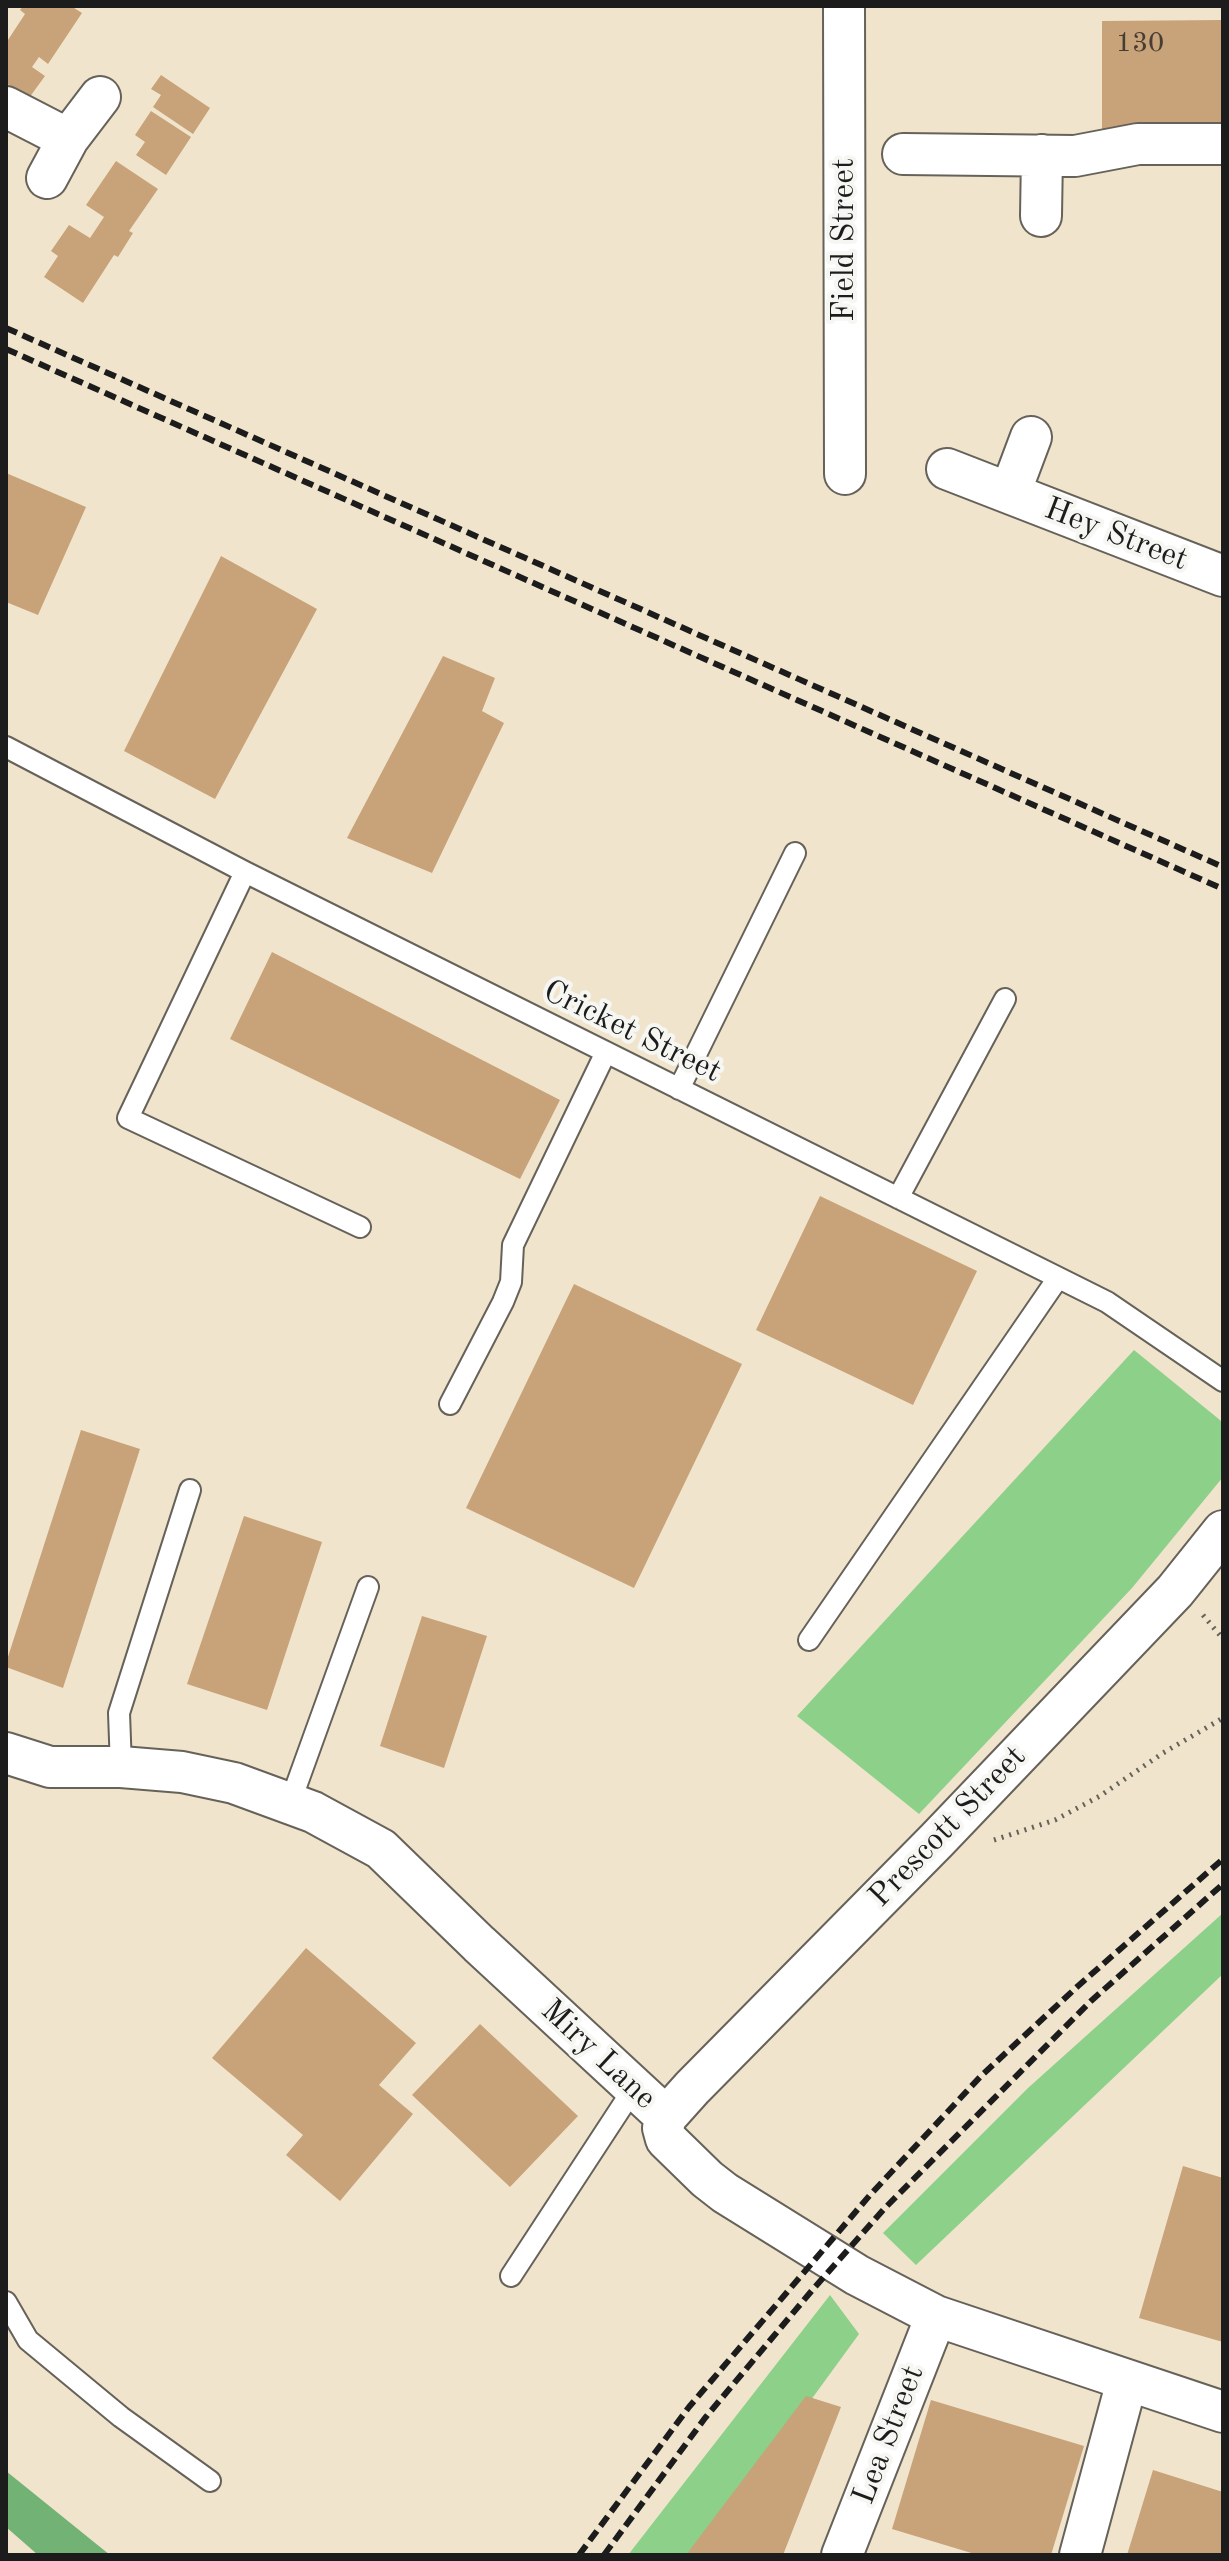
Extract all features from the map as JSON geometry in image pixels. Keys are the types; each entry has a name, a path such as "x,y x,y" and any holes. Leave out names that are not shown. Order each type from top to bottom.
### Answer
{"street":[{"name":"Field Street","path":"844,6 845,474"},
{"path":"47,178 68,139 100,97"},
{"path":"6,107 68,139"},
{"path":"903,154 1094,154 1158,143 1223,144"},
{"path":"1041,216 1042,155"},
{"name":"Hey Street","path":"1010,493 1031,437"},
{"name":"Hey Street","path":"947,469 1223,576"},
{"name":"Prescott Street","path":"666,2117 1175,1591 1223,1531"},
{"name":"Miry Lane","path":"6,1753 50,1767 121,1767 182,1772 234,1783 313,1812 381,1849 666,2117 663,2128 666,2139 725,2193 857,2275 936,2316 1223,2412"},
{"name":"Lea Street","path":"842,2555 936,2316"},
{"path":"1080,2555 1127,2381"}],"lane":[{"name":"Cricket Street","path":"6,747 245,872 1107,1302 1223,1381"},
{"path":"679,1089 795,853"},
{"path":"245,872 128,1118 360,1227"},
{"path":"898,1198 1005,999"},
{"path":"450,1404 503,1302 511,1282 513,1245 606,1052"},
{"path":"809,1640 1058,1278"},
{"path":"121,1767 119,1713 190,1490"},
{"path":"290,1803 368,1587"},
{"path":"511,2276 634,2088"},
{"path":"6,2302 28,2340 121,2417 210,2481"}],"path":[{"path":"937,1840 978,1843 1011,1836 1055,1820 1100,1796 1163,1753 1223,1718"}],"green space":[{"path":"1134,1350 1220,1420 1223,1425 1223,1477 1132,1588 919,1814 797,1716"},
{"path":"1223,1913 1223,1974 916,2265 883,2233 1028,2088"},
{"path":"830,2295 859,2334 698,2555 628,2555"},
{"path":"6,2471 110,2555 38,2555 6,2527"}],"building":[{"path":"23,6 71,6 82,13 48,64 39,57 32,67 45,76 29,98 6,83 6,43 25,14 20,10"},
{"path":"1223,20 1223,128 1102,129 1102,21"},
{"path":"161,75 210,108 193,134 153,107 161,95 151,89"},
{"path":"151,111 191,137 166,175 136,155 145,142 135,135"},
{"path":"116,161 158,189 129,231 133,233 118,257 114,255 83,303 44,277 58,256 51,251 69,225 90,238 104,217 86,205"},
{"path":"6,473 86,507 38,615 6,602"},
{"path":"221,556 317,609 215,799 124,751"},
{"path":"443,656 495,678 482,711 504,723 432,873 347,838"},
{"path":"272,952 560,1100 520,1179 230,1039"},
{"path":"820,1196 977,1271 913,1405 756,1330"},
{"path":"574,1284 742,1364 634,1588 466,1508"},
{"path":"81,1430 140,1449 63,1688 6,1667 6,1663"},
{"path":"244,1516 322,1542 267,1710 187,1684"},
{"path":"422,1616 487,1636 444,1768 380,1746"},
{"path":"306,1948 416,2043 379,2085 413,2114 340,2201 286,2155 303,2135 212,2058"},
{"path":"480,2024 578,2116 510,2187 412,2095"},
{"path":"1183,2166 1223,2178 1223,2342 1139,2318"},
{"path":"806,2396 841,2407 783,2555 686,2555"},
{"path":"931,2400 1084,2446 1051,2555 978,2555 892,2529"},
{"path":"1153,2470 1223,2492 1223,2555 1127,2555"}],"railway":[{"path":"6,328 1223,867"},
{"path":"6,349 1223,889"},
{"path":"579,2555 689,2407 870,2195 981,2076 1223,1859"},
{"path":"604,2555 705,2418 885,2208 1091,2001 1223,1884"}]}
